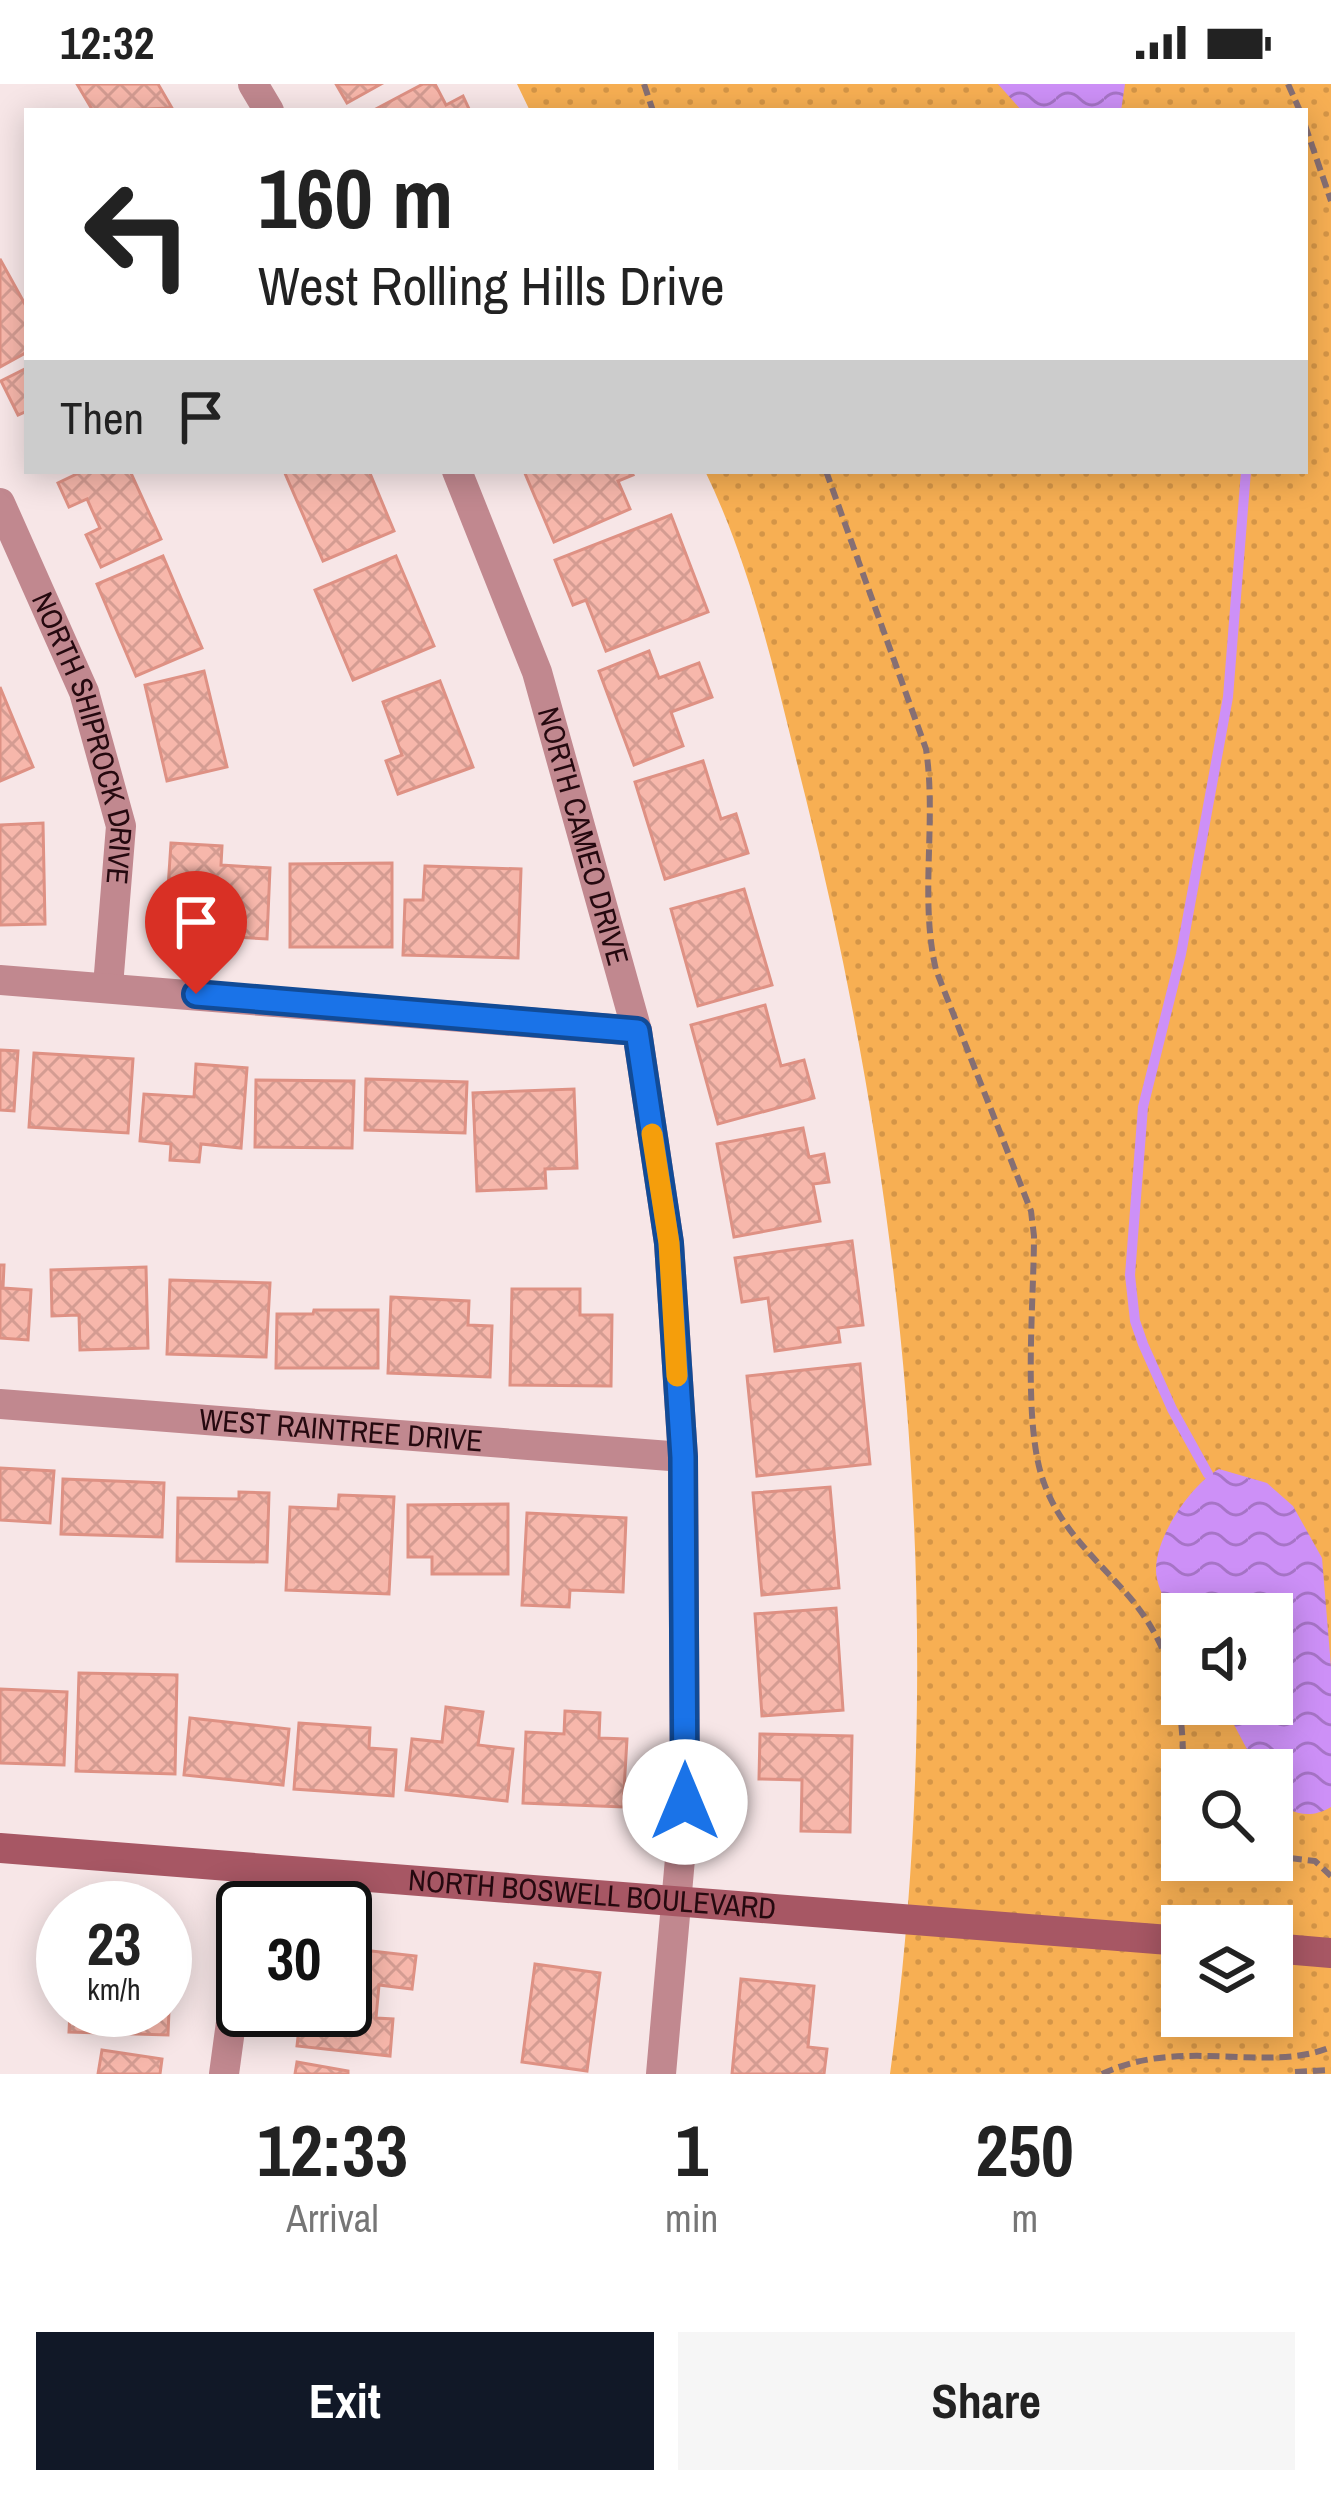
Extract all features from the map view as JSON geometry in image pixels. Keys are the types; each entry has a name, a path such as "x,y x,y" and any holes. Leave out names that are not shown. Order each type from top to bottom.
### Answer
{"street":[{"name":"NORTH CAMEO DRIVE","path":"458,474 537,672 637,1031 669,1243 683,1457 685,1802 661,2074"},
{"name":"NORTH SHIPROCK DRIVE","path":"0,503 84,692 121,826 108,986"},
{"path":"0,980 637,1031"},
{"name":"WEST RAINTREE DRIVE","path":"0,1404 683,1457"},
{"name":"NORTH BOSWELL BOULEVARD","path":"0,1848 1161,1939"},
{"path":"250,1881 252,1868"},
{"path":"1293,1950 1331,1953"},
{"path":"224,2074 229,2037"}],"path":[{"path":"1308,134 1331,201"},
{"path":"827,474 926,749 931,797 928,938 936,970 1031,1211 1033,1423 1042,1480 1074,1538 1130,1598 1171,1668 1181,1701 1182,1749"},
{"path":"1293,1858 1331,1860"},
{"path":"1315,1861 1331,1876"},
{"path":"1331,2047 1310,2064 1279,2073 1331,2069"},
{"path":"1102,2074 1143,2060 1221,2068"}],"shaded area":[{"path":"517,84 1331,84 1331,2074 890,2074 907,1914 916,1753 909,1433 894,1274 842,956 775,674 738,550 706,474 1308,474 1308,108 529,108"}],"water":[{"path":"998,84 1125,84 1121,108 1019,108"},
{"path":"1219,1469 1267,1483 1293,1506 1322,1558 1331,1667 1331,1807 1315,1813 1293,1811 1293,1749 1247,1749 1234,1725 1293,1725 1293,1593 1162,1593 1159,1586 1156,1565 1166,1533 1185,1501"}],"building":[{"path":"77,84 158,84 172,108 91,108"},
{"path":"336,84 381,84 347,103"},
{"path":"423,84 435,84 446,105 463,96 469,108 378,108"},
{"path":"0,259 24,303 24,354 0,367"},
{"path":"24,370 24,412 18,415 1,381"},
{"path":"77,474 131,474 161,539 101,567 86,535 100,528 87,499 69,507 58,483"},
{"path":"285,474 370,474 394,531 323,561"},
{"path":"525,474 632,474 618,481 630,509 554,542"},
{"path":"671,515 708,612 606,651 586,600 573,605 555,560"},
{"path":"163,556 202,648 136,676 97,584"},
{"path":"396,556 434,646 353,680 315,590"},
{"path":"649,651 659,678 699,663 712,697 671,712 683,746 634,765 599,671"},
{"path":"204,671 227,767 167,781 145,685"},
{"path":"440,681 473,767 398,794 386,761 402,755 383,702"},
{"path":"0,687 33,767 0,781"},
{"path":"703,761 721,819 736,814 748,853 665,879 635,782"},
{"path":"43,823 45,924 0,925 0,825"},
{"path":"171,843 222,846 221,865 270,868 267,939 165,933"},
{"path":"392,863 392,947 290,947 290,864"},
{"path":"425,866 521,869 518,958 403,955 405,900 423,900"},
{"path":"744,889 772,985 698,1006 671,909"},
{"path":"765,1005 781,1066 804,1060 814,1098 718,1124 691,1025"},
{"path":"0,1050 18,1051 14,1111 0,1110"},
{"path":"34,1053 133,1059 128,1133 29,1127"},
{"path":"196,1064 247,1068 241,1148 201,1144 199,1162 170,1160 171,1144 140,1141 144,1094 194,1097"},
{"path":"366,1079 467,1082 465,1133 365,1130"},
{"path":"256,1080 354,1081 352,1148 255,1147"},
{"path":"574,1089 577,1168 545,1169 546,1188 477,1191 473,1093"},
{"path":"803,1128 809,1157 824,1154 829,1182 813,1184 820,1221 734,1237 717,1144"},
{"path":"852,1241 863,1325 838,1328 840,1342 775,1351 768,1298 742,1302 735,1258"},
{"path":"0,1265 4,1265 3,1288 31,1290 28,1340 0,1338"},
{"path":"146,1267 148,1348 80,1350 79,1315 52,1316 51,1270"},
{"path":"170,1280 270,1283 266,1357 167,1354"},
{"path":"512,1289 580,1289 580,1315 612,1315 611,1386 510,1385"},
{"path":"391,1297 469,1301 468,1325 492,1326 490,1377 388,1373"},
{"path":"314,1310 378,1310 378,1368 276,1368 277,1314 313,1314"},
{"path":"860,1364 870,1464 757,1476 747,1376"},
{"path":"0,1468 54,1471 50,1523 0,1520"},
{"path":"63,1479 164,1483 162,1537 61,1534"},
{"path":"830,1487 839,1588 762,1595 753,1493"},
{"path":"239,1492 269,1493 267,1562 177,1561 178,1498 239,1499"},
{"path":"339,1495 394,1497 389,1594 286,1590 290,1507 338,1509"},
{"path":"508,1504 508,1574 432,1574 432,1557 408,1557 408,1505"},
{"path":"527,1513 626,1518 623,1592 570,1590 569,1607 522,1605"},
{"path":"836,1608 843,1710 762,1716 755,1614"},
{"path":"79,1673 177,1675 175,1774 76,1771"},
{"path":"0,1689 67,1692 64,1765 0,1763"},
{"path":"446,1707 483,1712 478,1745 513,1749 507,1801 406,1790 412,1739 442,1742"},
{"path":"565,1711 600,1713 599,1738 627,1739 623,1807 523,1803 526,1732 564,1734"},
{"path":"190,1718 289,1729 283,1785 184,1775"},
{"path":"299,1723 370,1728 369,1748 396,1750 393,1796 294,1789"},
{"path":"760,1734 852,1736 850,1832 801,1831 802,1780 759,1779"},
{"path":"372,1951 416,1956 412,1989 379,1985 376,2018 393,2019 390,2056 297,2046 298,2037 372,2037"},
{"path":"535,1964 600,1973 587,2071 522,2062"},
{"path":"741,1979 814,1986 808,2047 827,2049 824,2074 732,2074"},
{"path":"102,2050 162,2059 160,2074 98,2074"},
{"path":"297,2062 348,2071 348,2074 295,2074"}],"waterway":[{"path":"1208,1474 1143,1344 1135,1321 1130,1275 1143,1107 1181,954 1228,697 1246,474"}],"slow traffic":[{"path":"652,1134 669,1243 677,1376"}],"route":[{"path":"196,994 637,1031 669,1243 683,1457 685,1802"}]}
